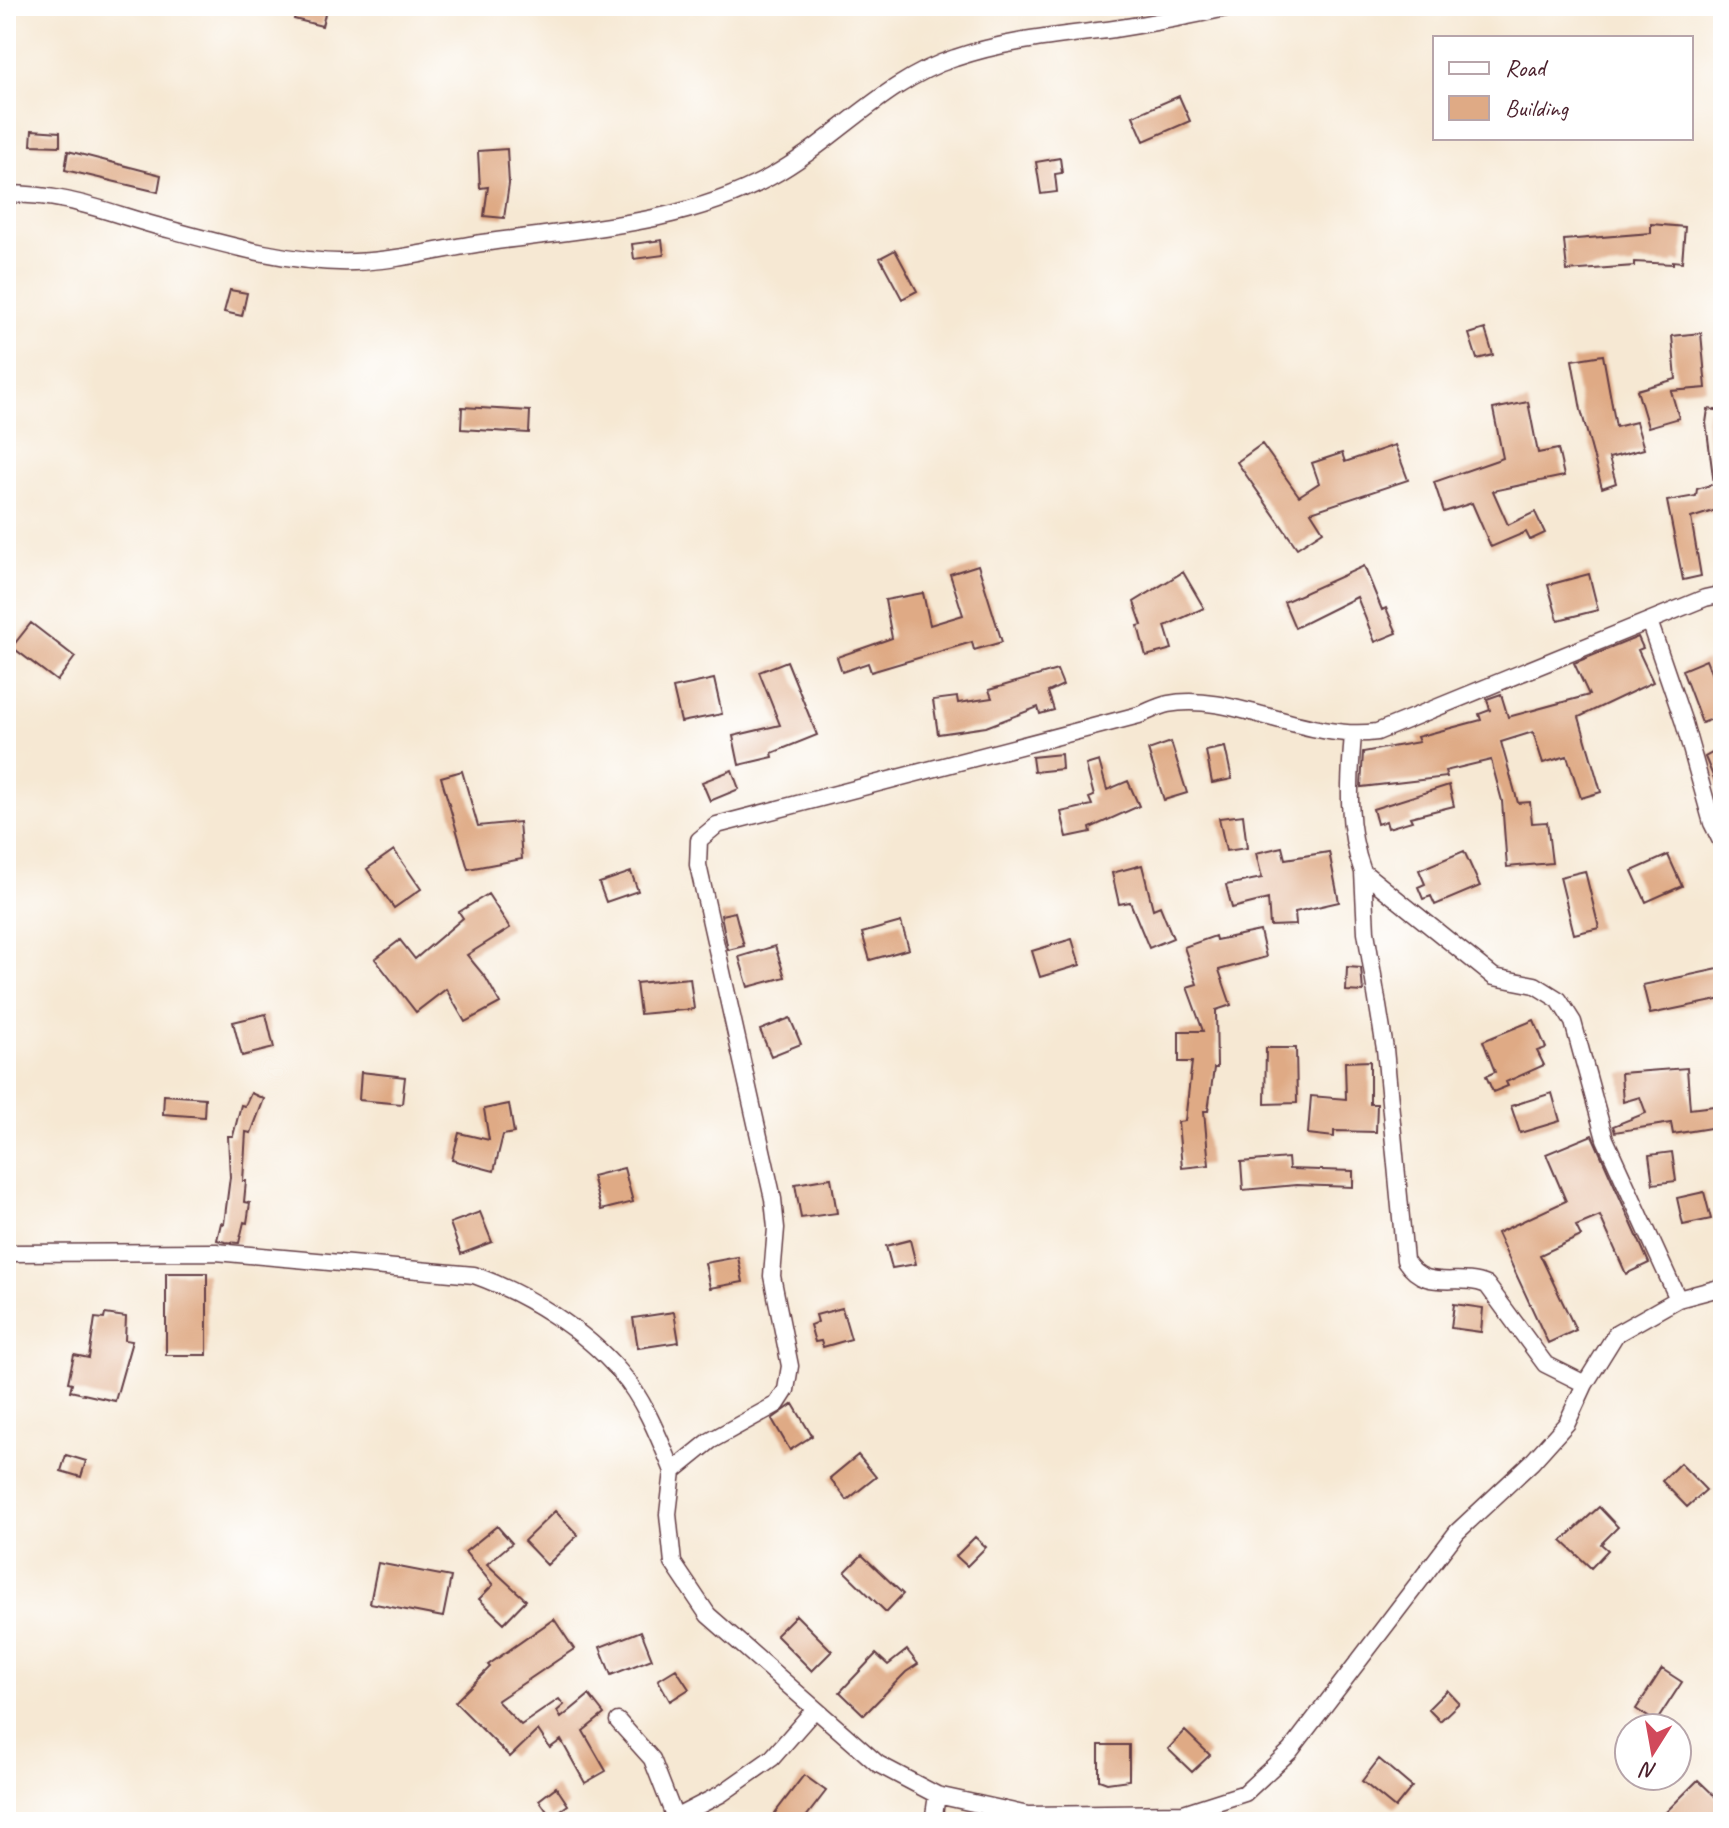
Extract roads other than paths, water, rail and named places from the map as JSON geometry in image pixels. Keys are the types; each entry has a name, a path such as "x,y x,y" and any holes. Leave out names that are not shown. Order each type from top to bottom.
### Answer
{"street":[{"path":"6,194 44,194 97,205 222,242 299,257 355,262 663,217 717,203 773,175 894,89 952,58 1031,38 1115,29 1235,6"},
{"path":"673,1471 710,1441 777,1404 786,1390 790,1366 772,1276 776,1228 773,1199 698,865 699,840 717,825 1139,715 1169,704 1209,704 1336,735 1377,732 1723,594"},
{"path":"1649,621 1684,723 1712,823 1723,845"},
{"path":"1353,735 1349,788 1353,846 1363,872 1366,932 1385,1049 1405,1260 1423,1279 1438,1283 1476,1280 1487,1285 1545,1364 1585,1384"},
{"path":"1363,872 1486,972 1548,990 1559,1000 1573,1022 1605,1139 1678,1299"},
{"path":"6,1253 216,1252 474,1275 505,1286 588,1341 621,1373 640,1400 673,1471 668,1514 673,1563 708,1615 878,1764 937,1795 1028,1815 1183,1813 1245,1793 1290,1751 1457,1532 1532,1462 1567,1423 1585,1384 1616,1334 1678,1299 1723,1287"},
{"path":"618,1721 652,1759 671,1820 721,1794 772,1758 815,1709"},
{"path":"933,1822 937,1795"}]}
